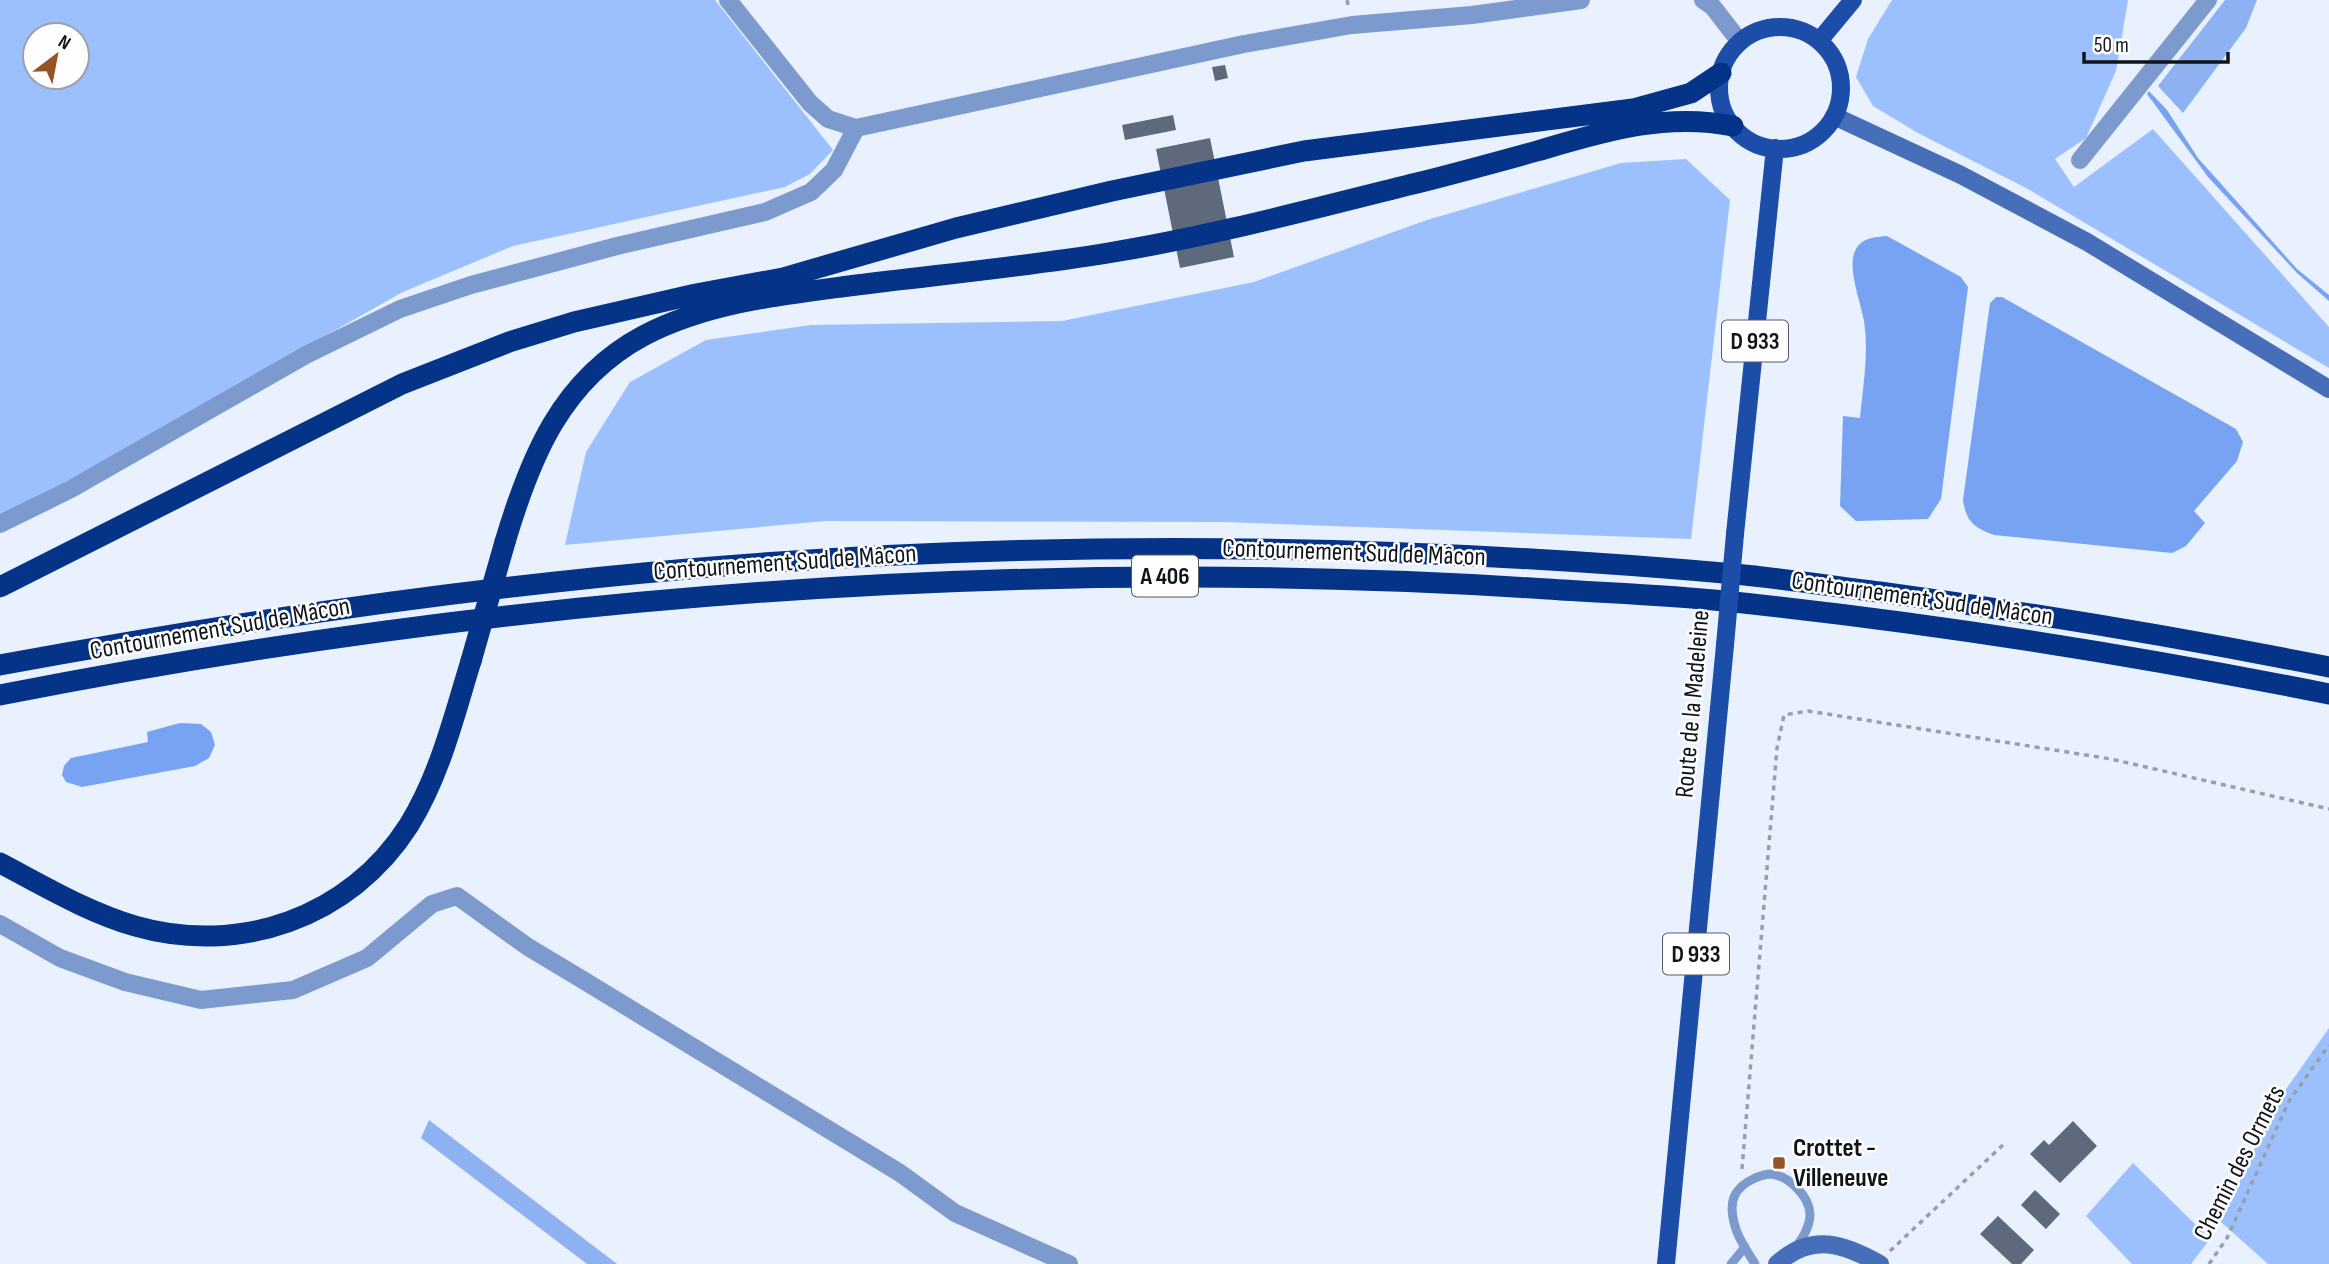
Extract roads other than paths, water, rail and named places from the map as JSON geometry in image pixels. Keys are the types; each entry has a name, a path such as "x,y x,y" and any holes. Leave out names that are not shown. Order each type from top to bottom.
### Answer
{"highway":[{"path":"0,587 402,384 483,351 574,322 696,294 783,278 956,228 1112,191 1304,151 1633,109 1691,93 1721,73"},
{"path":"0,863 85,908 158,932 204,937 230,936 278,926 302,917 345,894 364,879 409,825 432,780 443,753 521,488 554,421 585,380 611,357 640,338 694,314 773,296 1107,253 1208,234 1635,125 1684,120 1732,126"},
{"name":"Contournement Sud de Mâcon","path":"0,665 360,606 688,569 911,554 1187,548 1445,555 1738,575 2110,626 2329,667"},
{"name":"Contournement Sud de Mâcon","path":"0,695 295,643 533,611 684,596 829,586 1014,578 1175,576 1461,583 1720,601 1942,628 2090,650 2329,694"}],"main road":[{"path":"1819,41 1853,0"},
{"path":"1779,27 1793,29 1819,41 1830,53 1839,76 1840,100 1834,116 1824,130 1810,141 1794,147 1760,146 1745,138 1726,117 1719,96 1721,73 1732,51 1752,34 1779,27"},
{"path":"1834,116 1961,175 2087,242 2329,389"},
{"name":"Route de la Madeleine","path":"1666,1264 1735,534 1775,148"},
{"path":"1777,1264 1792,1252 1823,1244 1840,1245 1883,1260"}],"street":[{"path":"727,0 810,103 828,118 856,128 1230,47 1352,24 1472,15 1581,0"},
{"path":"1703,0 1713,7 1740,42"},
{"path":"2080,160 2208,0"},
{"path":"0,524 71,489 306,355 400,309 524,270 765,212 811,192 834,170 856,128"},
{"path":"0,924 60,958 125,982 201,1000 293,990 368,958 432,904 457,896 528,947 900,1173 955,1213 1069,1264"}],"lane":[{"path":"1755,1264 1735,1229 1732,1201 1741,1185 1760,1176 1771,1174 1787,1180 1802,1193 1810,1213 1805,1236 1792,1252"},
{"path":"1731,1264 1745,1247"}],"place":[{"name":"Crottet - Villeneuve","path":"1779,1163"}]}
